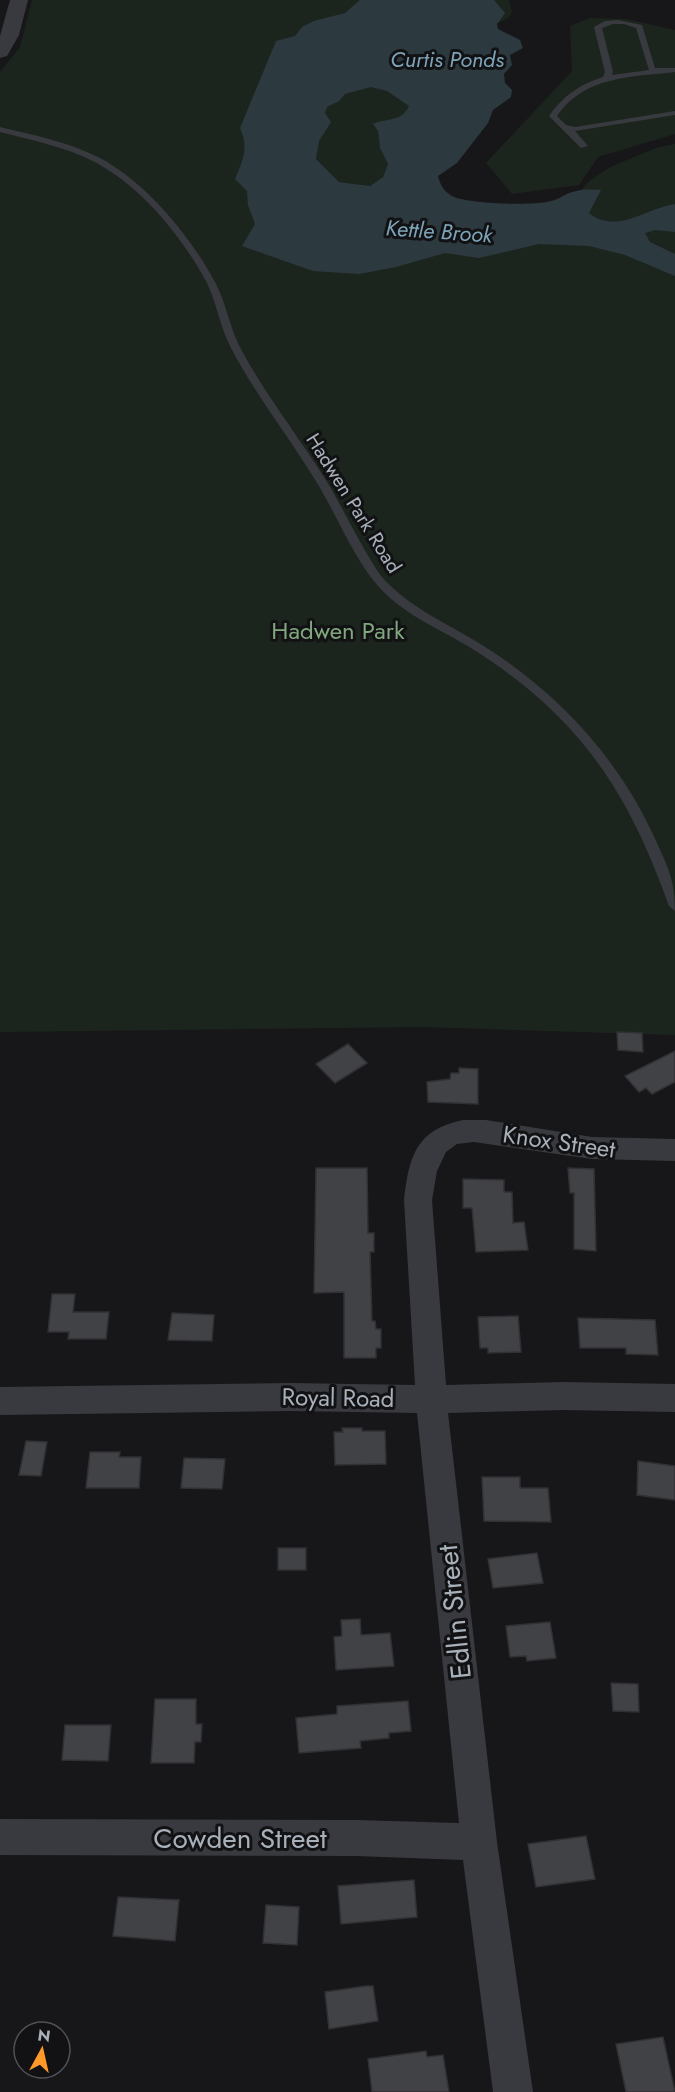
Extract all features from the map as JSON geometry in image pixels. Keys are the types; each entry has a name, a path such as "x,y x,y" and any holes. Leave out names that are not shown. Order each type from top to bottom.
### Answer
{"street":[{"path":"0,52 10,35 12,12"},
{"name":"Knox Street","path":"445,1138 450,1134 483,1131 513,1138 599,1148 646,1152 675,1150"},
{"name":"Edlin Street","path":"445,1138 433,1148 422,1168 418,1200 430,1399 479,1842 513,2092"},
{"name":"Royal Road","path":"0,1401 279,1397 675,1398"},
{"name":"Cowden Street","path":"0,1837 356,1838 479,1842"}],"lane":[{"path":"607,78 609,72 598,27 609,22 629,23 639,27 652,69 659,72"},
{"path":"584,146 567,129 557,123 553,116 556,109 590,83 607,78 675,70"},
{"path":"567,129 675,113"},
{"name":"Hadwen Park Road","path":"0,129 84,153 112,168 159,213 199,261 214,287 233,344 319,478 377,578 396,601 486,652 558,707 620,782 641,819 675,906"}],"green space":[{"name":"Hadwen Park","path":"32,0 509,0 512,12 508,18 494,25 405,115 374,125 378,131 380,148 388,164 383,177 370,186 339,182 316,159 318,145 308,177 416,197 529,207 580,192 587,183 610,167 656,148 675,144 675,204 621,221 599,219 588,213 591,229 675,213 675,1035 421,1027 0,1032 0,72 20,47"},
{"path":"590,18 626,19 675,30 675,134 598,157 579,185 512,194 486,163 572,71 570,26"}],"water":[{"name":"Curtis Ponds","path":"360,0 494,0 505,13 497,24 498,29 520,40 523,48 510,55 512,65 504,74 505,83 512,90 511,97 493,110 488,123 457,163 438,176 443,188 454,197 463,199 517,204 543,203 569,193 601,190 589,213 610,221 621,221 675,204 675,232 655,230 645,233 650,242 675,254 675,276 625,255 589,246 539,244 479,258 445,253 396,267 359,274 313,271 242,246 255,224 248,205 247,191 235,179 244,148 240,128 276,41 295,36 302,27 314,21 345,13","holes":["371,87 387,91 409,106 402,115 373,124 378,131 380,148 388,164 383,177 370,186 339,182 316,159 319,141 331,122 325,113 327,107 339,101 345,94"]}],"building":[{"path":"617,1032 642,1033 643,1052 618,1050"},
{"path":"348,1044 367,1063 335,1083 316,1064"},
{"path":"675,1051 675,1082 652,1094 646,1088 639,1092 625,1076"},
{"path":"459,1068 478,1069 478,1104 428,1102 427,1082 450,1079 451,1073 459,1073"},
{"path":"316,1168 367,1168 368,1233 374,1233 374,1252 370,1252 372,1321 375,1321 376,1329 381,1329 381,1348 376,1348 376,1358 344,1358 344,1292 314,1293"},
{"path":"568,1168 594,1169 596,1251 574,1249 574,1193 570,1193"},
{"path":"463,1179 504,1180 504,1192 512,1192 513,1223 524,1222 528,1250 476,1252 472,1208 463,1208"},
{"path":"52,1294 75,1294 73,1312 109,1312 106,1339 68,1339 69,1332 48,1332"},
{"path":"172,1313 214,1315 212,1341 168,1340"},
{"path":"518,1316 521,1352 488,1353 488,1348 480,1348 478,1317"},
{"path":"578,1318 655,1320 658,1355 626,1354 626,1348 580,1348"},
{"path":"342,1428 385,1431 386,1464 335,1465 334,1432 343,1432"},
{"path":"26,1441 47,1442 41,1476 19,1475"},
{"path":"90,1452 120,1452 119,1457 141,1457 139,1488 86,1488"},
{"path":"184,1458 225,1459 222,1489 181,1488"},
{"path":"638,1461 675,1466 675,1500 637,1495"},
{"path":"482,1477 520,1477 520,1488 548,1488 551,1522 484,1521"},
{"path":"278,1548 306,1548 306,1570 278,1570"},
{"path":"537,1553 543,1583 493,1588 488,1559"},
{"path":"360,1619 361,1635 390,1633 394,1666 336,1670 334,1637 342,1636 341,1620"},
{"path":"550,1622 556,1658 527,1661 526,1656 510,1657 506,1626"},
{"path":"611,1683 638,1684 639,1712 613,1711"},
{"path":"155,1699 196,1699 196,1724 202,1724 201,1742 195,1742 194,1763 151,1763"},
{"path":"408,1701 411,1731 389,1733 389,1738 360,1741 361,1748 299,1753 296,1718 337,1714 337,1706"},
{"path":"65,1725 111,1725 108,1761 62,1760"},
{"path":"586,1836 595,1879 536,1887 528,1844"},
{"path":"414,1880 417,1917 341,1924 338,1886"},
{"path":"118,1897 179,1900 175,1941 113,1936"},
{"path":"266,1905 299,1907 297,1945 263,1943"},
{"path":"373,1986 378,2021 329,2029 325,1992"},
{"path":"663,2037 675,2092 626,2092 616,2044"},
{"path":"426,2051 427,2057 443,2055 449,2092 372,2092 368,2059"}],"water label":[{"name":"Kettle Brook","path":"439,231"}]}
